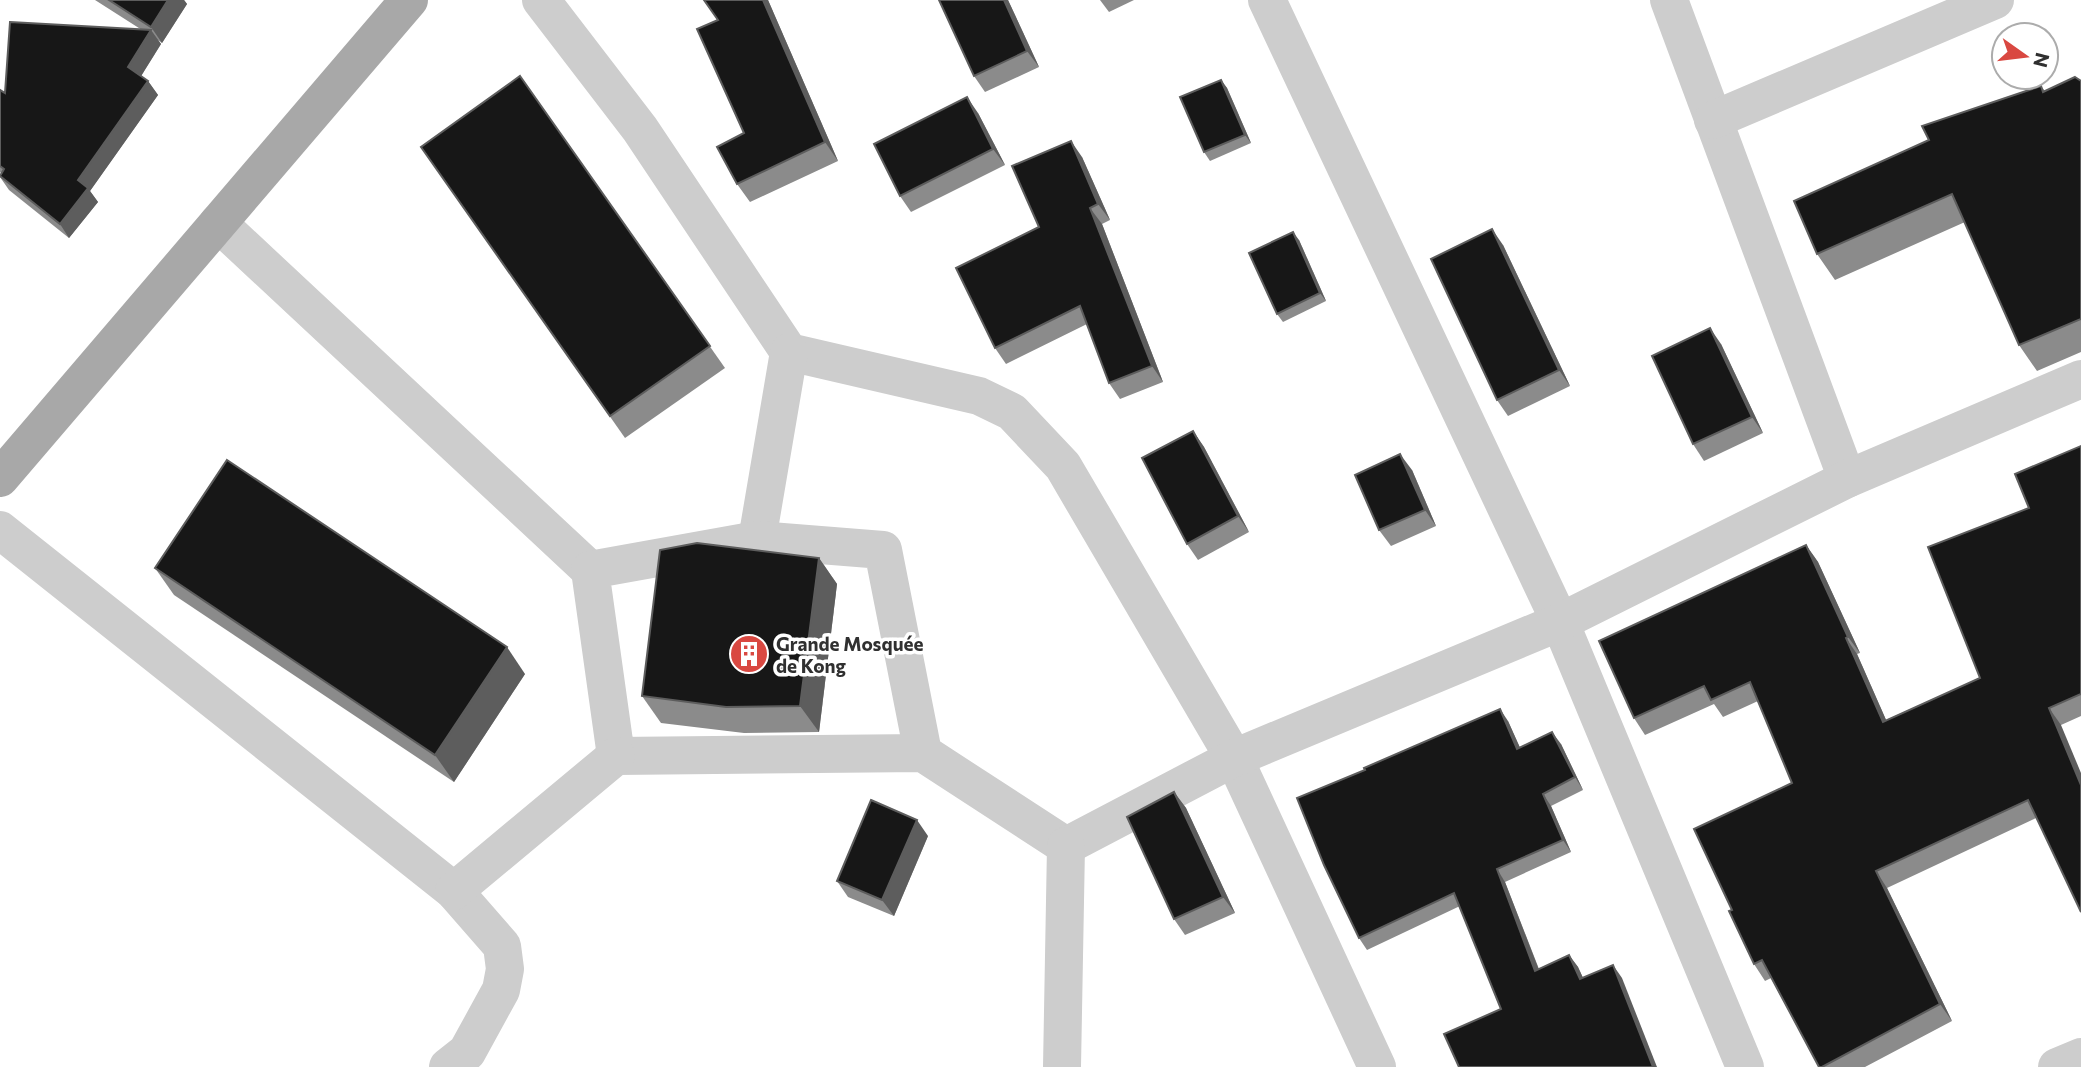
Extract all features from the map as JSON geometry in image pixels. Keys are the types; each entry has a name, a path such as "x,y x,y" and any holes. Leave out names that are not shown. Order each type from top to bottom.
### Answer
{"main road":[{"path":"0,478 408,0"}],"street":[{"path":"541,0 640,129 789,352 979,396 1012,412 1063,466 1234,758 1377,1067"},
{"path":"1267,0 1560,622 1745,1067"},
{"path":"1669,0 1847,479"},
{"path":"1713,120 1995,0"},
{"path":"218,223 590,570 616,756"},
{"path":"757,540 789,352"},
{"path":"1066,846 1234,758 1560,622 1847,479 2081,379"},
{"path":"0,530 454,891 502,946 505,969 501,990 467,1052 448,1067"},
{"path":"590,570 757,540 883,550 923,753"},
{"path":"454,891 616,756 923,753 1066,846"},
{"path":"1062,1067 1066,846"},
{"path":"2057,1067 2081,1057"}],"building":[{"path":"109,0 168,0 151,27"},
{"path":"704,0 763,0 825,142 737,184 717,147 744,133 697,29 718,20"},
{"path":"939,0 1004,0 1027,51 974,76"},
{"path":"10,22 151,30 128,67 148,81 78,180 88,188 60,224 0,176 4,169 0,166 0,90 5,93"},
{"path":"520,76 710,346 610,416 421,147"},
{"path":"2075,77 2081,81 2081,319 2019,345 1952,194 1817,254 1794,201 1929,140 1922,126 2026,91 2060,91 2060,84"},
{"path":"1221,80 1245,135 1204,152 1180,97"},
{"path":"967,97 993,149 900,196 874,144"},
{"path":"1071,141 1098,204 1090,208 1152,366 1109,383 1080,306 995,348 956,268 1039,227 1012,166"},
{"path":"1492,229 1559,370 1497,400 1431,259"},
{"path":"1293,232 1320,293 1277,314 1249,253"},
{"path":"1710,328 1752,417 1693,444 1652,356"},
{"path":"1193,431 1238,516 1187,544 1142,458"},
{"path":"2081,446 2081,694 2049,708 2081,785 2081,912 2028,800 1876,871 1940,1004 1819,1067 1762,960 1754,964 1694,829 1792,783 1750,682 1711,700 1704,686 1634,718 1599,641 1806,545 1883,722 1980,678 1928,547 2029,508 2015,474"},
{"path":"1400,454 1425,510 1379,530 1355,475"},
{"path":"227,460 507,647 435,755 155,568"},
{"name":"Grande Mosquée de Kong","path":"697,543 819,558 800,706 726,707 642,696 660,550"},
{"path":"1500,709 1517,749 1552,732 1575,777 1543,794 1563,840 1497,869 1535,971 1569,955 1580,979 1613,965 1653,1067 1459,1067 1444,1034 1501,1009 1454,893 1359,938 1324,865 1297,798"},
{"path":"1174,792 1223,897 1174,919 1127,817"},
{"path":"871,800 917,820 882,900 837,881"}],"place":[{"name":"Grande Mosquée de Kong","path":"749,654"}]}
